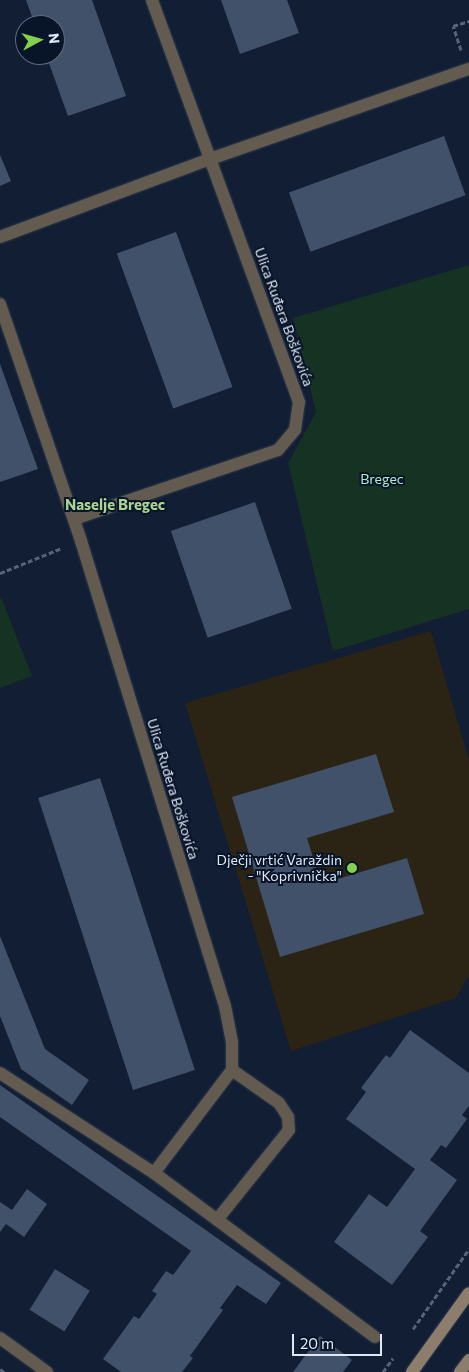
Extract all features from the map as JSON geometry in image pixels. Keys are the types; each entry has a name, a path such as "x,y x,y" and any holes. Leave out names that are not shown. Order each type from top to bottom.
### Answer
{"main road":[{"path":"412,1372 469,1293"},
{"path":"460,1372 469,1360"}],"street":[{"name":"Ulica Ruđera Boškovića","path":"74,519 278,450 295,430 300,402 152,0"},
{"path":"0,237 210,159 468,70"},
{"name":"Ulica Ruđera Boškovića","path":"0,304 74,519 225,1006 232,1042 232,1070"},
{"path":"154,1174 232,1070 279,1102 288,1117 289,1130 217,1220"},
{"path":"0,1073 154,1174 375,1337"},
{"path":"0,1338 47,1372"}],"path":[{"path":"468,70 453,26 469,21"},
{"path":"0,573 81,541"},
{"path":"409,1336 469,1249"},
{"path":"383,1372 398,1352"},
{"path":"0,1369 4,1372"}],"shaded area":[{"name":"Dječji vrtić Varaždin - \"Koprivnička\"","path":"431,631 469,760 469,975 456,998 291,1051 185,703"}],"green space":[{"name":"Bregec","path":"469,265 469,609 333,651 288,463 316,412 293,318"},
{"path":"0,598 32,676 0,688"}],"building":[{"path":"26,0 92,0 126,96 68,116 50,65 65,65 65,15 31,15"},
{"path":"221,0 287,0 299,33 240,54"},
{"path":"444,136 466,195 310,252 289,192"},
{"path":"0,155 11,181 0,186"},
{"path":"176,232 232,387 173,409 117,254"},
{"path":"0,364 38,469 0,482"},
{"path":"255,502 292,609 208,638 171,531"},
{"path":"376,754 394,812 307,838 321,884 407,858 424,914 280,957 232,797"},
{"path":"100,778 195,1070 133,1090 38,798"},
{"path":"0,936 45,1049 89,1080 72,1105 21,1069 0,1016"},
{"path":"410,1030 469,1073 469,1106 462,1115 467,1119 446,1148 441,1145 430,1160 457,1180 420,1231 428,1237 392,1285 334,1242 369,1194 387,1207 415,1169 346,1119 366,1092 361,1088 386,1055 390,1058"},
{"path":"0,1085 281,1283 266,1304 237,1285 220,1308 223,1310 190,1356 193,1358 182,1372 121,1372 103,1359 134,1316 139,1319 157,1294 152,1291 166,1271 173,1275 191,1251 0,1117"},
{"path":"27,1189 47,1204 24,1237 6,1224 0,1232 0,1202 12,1210"},
{"path":"55,1269 90,1291 64,1331 30,1310"},
{"path":"320,1336 352,1360 343,1372 293,1372"}],"place":[{"name":"Dječji vrtić Varaždin - \"Koprivnička\"","path":"352,868"}],"district":[{"name":"Naselje Bregec","path":"115,505"}]}
